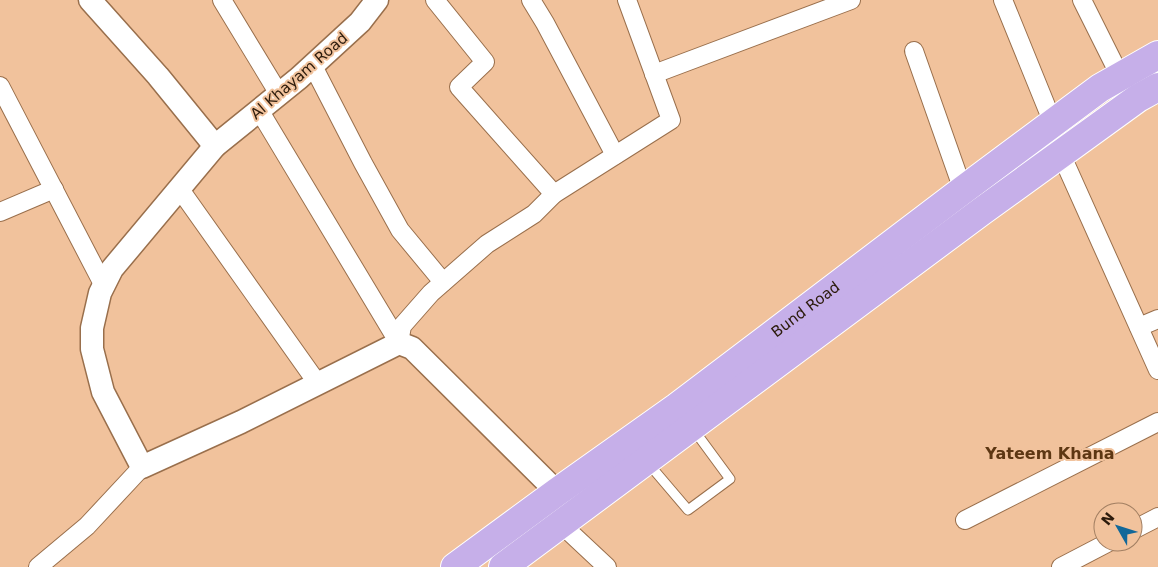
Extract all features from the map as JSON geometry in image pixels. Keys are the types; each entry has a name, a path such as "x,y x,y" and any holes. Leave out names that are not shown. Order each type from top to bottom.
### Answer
{"main road":[{"name":"Bund Road","path":"503,567 646,461 685,417 963,190 1100,88 1158,55"},
{"name":"Bund Road","path":"456,567 557,492 685,417 1138,98 1158,87"}],"street":[{"path":"90,0 158,76 215,146"},
{"path":"222,0 279,94"},
{"name":"Al Khayam Road","path":"142,467 103,392 92,349 92,328 100,294 112,269 215,146 313,66 360,22 377,0"},
{"path":"435,0 486,62 459,87 554,194"},
{"path":"530,0 545,23 615,155"},
{"path":"399,343 402,326 431,293 487,244 534,214 554,194 671,120 627,0"},
{"path":"654,74 851,0"},
{"path":"1003,0 1053,123"},
{"path":"1082,0 1120,76"},
{"path":"914,51 963,190"},
{"path":"313,66 400,230 444,282"},
{"path":"2,96 54,189 104,286"},
{"path":"259,110 399,343 412,348 557,492"},
{"path":"1061,154 1158,370"},
{"path":"179,188 318,384"},
{"path":"0,212 54,189"},
{"path":"1139,327 1158,319"},
{"path":"38,567 86,526 142,467 241,422 399,343"},
{"path":"965,520 1158,422"},
{"path":"1143,525 1158,517"},
{"path":"561,524 607,567"},
{"path":"1061,567 1093,550"}],"lane":[{"path":"646,461 688,510 730,478 685,417"}],"district":[{"name":"Yateem Khana","path":"1050,453"}]}
